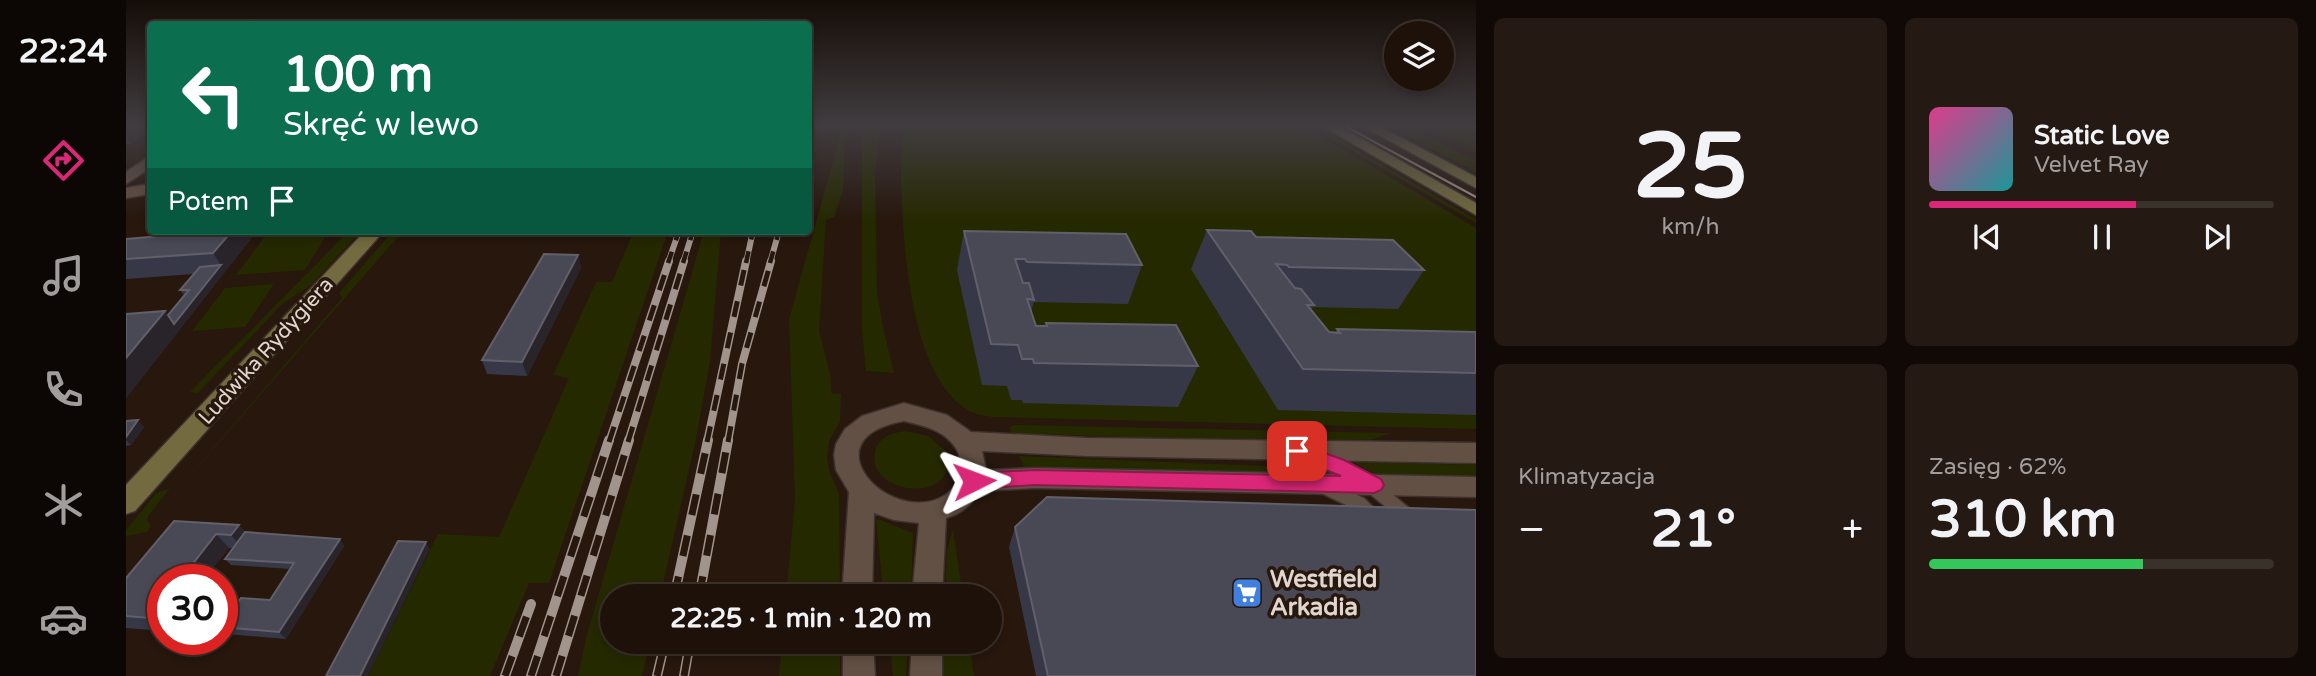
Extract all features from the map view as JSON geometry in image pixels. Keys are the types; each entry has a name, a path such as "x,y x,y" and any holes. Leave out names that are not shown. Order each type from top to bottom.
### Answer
{"street":[{"path":"1385,158 1476,209"},
{"path":"1428,158 1476,183"},
{"path":"126,179 147,163"},
{"path":"126,193 147,190"},
{"name":"Ludwika Rydygiera","path":"126,503 371,235"},
{"path":"904,412 923,415 948,425 966,441 975,463 974,481 967,492 949,506 933,512 904,512 885,506 862,491 848,468 848,446 857,430 868,422 904,412"},
{"path":"966,441 1026,446 1476,453"},
{"name":"Ludwika Rydygiera","path":"126,510 156,472"},
{"path":"974,481 1035,478 1476,487"},
{"path":"858,584 862,491"},
{"path":"928,584 933,512"},
{"path":"858,654 859,676"},
{"path":"926,676 927,654"}],"lane":[{"path":"1297,451 1337,465 1374,485 1409,517 1416,528"},
{"path":"1318,484 1360,504 1381,527"}],"green space":[{"path":"834,158 844,158 843,190 834,217 826,220 819,330 831,378 831,393 841,394 840,422 829,441 827,459 839,494 840,584 787,584 795,500 789,319"},
{"path":"862,158 877,158 877,293 894,373 866,371 862,330"},
{"path":"902,158 1357,158 1476,228 1476,429 993,417 972,412 951,396 935,371 922,341 908,272"},
{"path":"1364,158 1370,158 1476,219 1476,223"},
{"path":"1448,158 1469,158 1476,161 1476,172"},
{"path":"266,235 327,235 305,270 236,275"},
{"path":"345,235 357,235 311,285 282,304 198,393 190,392"},
{"path":"390,235 400,235 155,516 342,298 339,293"},
{"path":"632,235 667,235 549,583 529,583 490,676 368,676 438,534 499,537 569,378 553,375 596,282 612,282"},
{"path":"703,235 721,235 710,362 696,439 663,584 602,584"},
{"path":"274,284 245,327 192,331 225,288"},
{"path":"1010,427 1391,433 1370,440 1151,438 1011,433"},
{"path":"905,431 928,436 945,450 947,468 941,480 929,487 913,489 898,485 884,478 876,467 875,452 882,439"},
{"path":"1019,456 1316,468 1336,474 1024,467"},
{"path":"1353,462 1476,465 1476,477 1376,475"},
{"path":"170,488 149,515 147,520 151,526 147,532 126,536 126,530 156,493"},
{"path":"878,519 913,533 911,584 883,584 876,521"},
{"path":"953,530 961,584 946,584 947,550"},
{"path":"600,590 600,654 647,654 642,676 578,676"},
{"path":"781,654 840,654 840,676 779,676"},
{"path":"891,654 907,654 906,676 893,676"},
{"path":"944,654 971,654 974,676 943,676"}],"building":[{"path":"1207,230 1251,231 1256,237 1393,240 1424,270 1289,267 1276,264 1295,288 1301,289 1314,305 1307,305 1329,332 1340,333 1337,329 1476,332 1476,373 1303,369"},
{"path":"964,231 1126,234 1142,265 1027,262 1025,259 1015,259 1023,283 1029,283 1034,300 1027,299 1036,326 1047,326 1046,323 1176,325 1198,366 1034,363 1033,359 1022,359 1018,345 991,344"},
{"path":"229,235 213,253 126,259 126,239"},
{"path":"544,254 578,255 522,362 482,360"},
{"path":"221,265 174,324 168,315 189,290 180,290 200,267"},
{"path":"165,311 126,358 126,314"},
{"path":"138,420 126,437 126,421"},
{"name":"Westfield Arkadia","path":"1047,497 1476,510 1476,676 1048,676 1015,527"},
{"path":"174,521 239,525 231,535 216,534 193,564 147,564 147,618 126,616 126,578"},
{"path":"245,532 340,539 279,632 238,628 238,602 241,598 270,600 294,563 225,559"},
{"path":"398,541 426,542 360,676 326,676"}],"tram line":[{"path":"1403,158 1476,197"}],"railway":[{"path":"668,263 678,235"},
{"path":"683,263 692,235"},
{"path":"746,263 752,235"},
{"path":"770,263 778,235"},
{"path":"609,442 669,261"},
{"path":"628,442 684,261"},
{"path":"707,442 746,261"},
{"path":"728,442 742,364 771,261"},
{"path":"531,676 609,440"},
{"path":"556,676 629,440"},
{"path":"677,584 708,440"},
{"path":"701,584 728,440"},
{"path":"505,676 531,604"},
{"path":"657,676 662,654"},
{"path":"684,676 688,654"}],"place":[{"name":"Westfield Arkadia","path":"1247,593"}],"route":[{"path":"974,481 1035,478 1374,485 1337,465 1297,451"}]}
